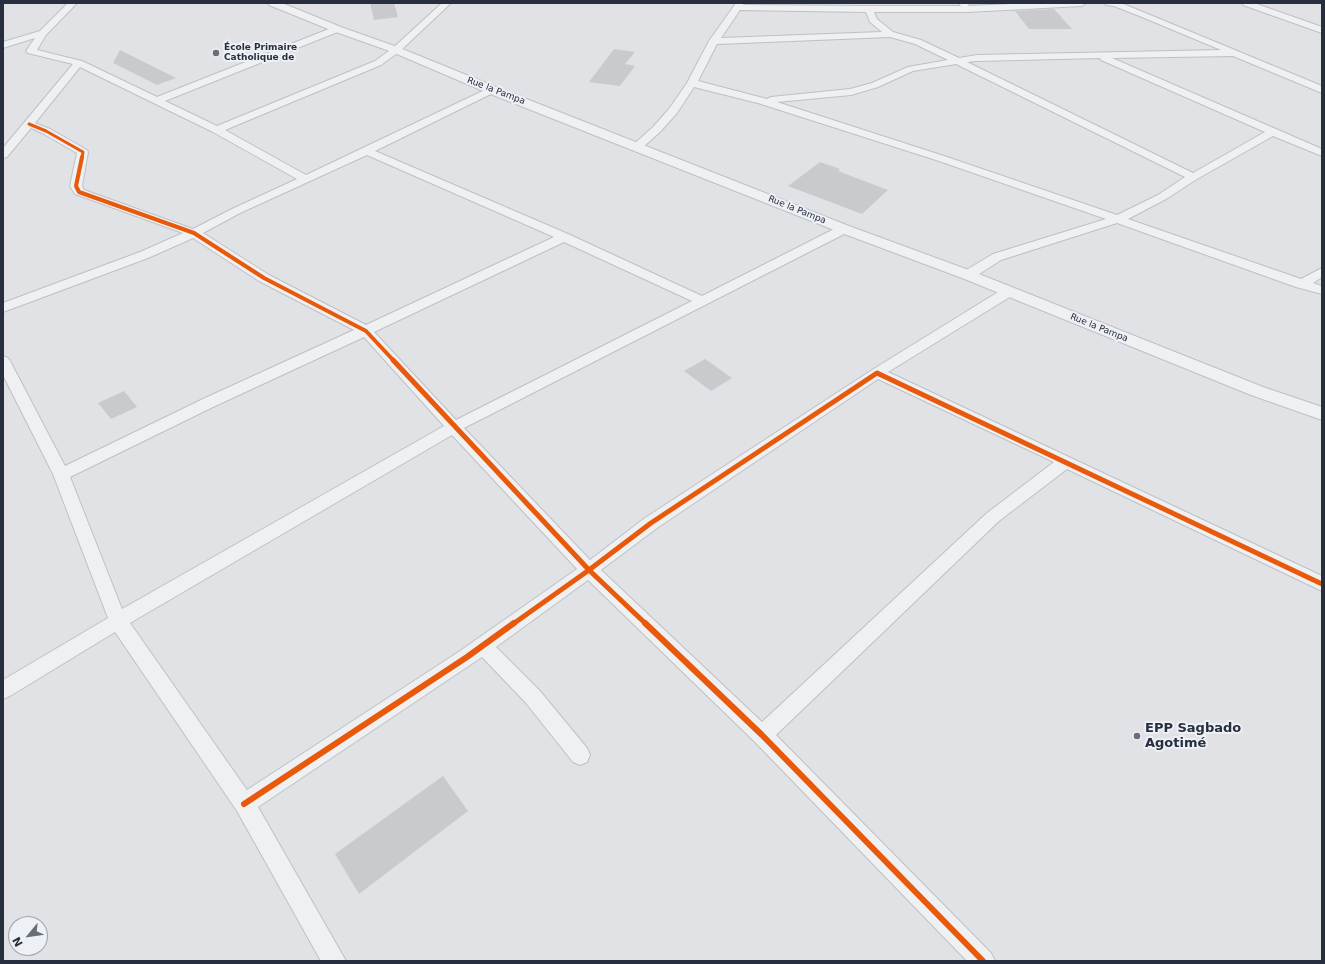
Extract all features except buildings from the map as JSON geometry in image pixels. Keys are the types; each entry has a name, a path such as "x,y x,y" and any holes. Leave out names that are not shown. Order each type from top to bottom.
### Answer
{"street":[{"path":"73,3 43,33 30,51 79,63 217,130 306,180"},
{"name":"Rue la Pampa","path":"273,3 337,29 396,50 492,90 844,229 968,275 1257,391 1322,414"},
{"path":"217,130 378,63 396,50 447,3"},
{"path":"637,147 666,120 692,83 714,41 739,5 869,9 1082,3"},
{"path":"1109,3 1116,4 1322,90"},
{"path":"1246,3 1322,30"},
{"path":"869,9 873,20 890,34"},
{"path":"156,101 337,29"},
{"path":"3,45 43,33"},
{"path":"714,41 890,34 918,42 959,61 1192,177"},
{"path":"762,101 808,98 851,92 874,85 911,69 976,58 1234,53"},
{"path":"1099,55 1322,153"},
{"path":"3,155 79,63"},
{"path":"692,83 762,101 943,159 1322,290"},
{"path":"3,308 144,255 194,233 236,211 366,152 492,90"},
{"path":"29,124 46,131 83,152 76,186 79,192 107,200 194,233 264,278 366,331 454,428 590,570 762,735 983,961"},
{"path":"968,275 997,257 1083,229 1116,220 1162,197 1192,177 1272,132"},
{"path":"366,152 564,237 703,301"},
{"path":"3,690 118,621 454,428 844,229"},
{"path":"61,474 208,403 497,270 564,237"},
{"path":"1301,284 1322,272"},
{"path":"244,804 483,646 590,570 651,523 877,373 1008,292"},
{"path":"3,361 61,474 118,621 244,804 334,961"},
{"path":"877,373 1322,584"},
{"path":"762,735 993,516 1065,462"},
{"path":"483,646 533,697 580,755"}],"cycle path":[{"path":"29,124 46,131 83,152 76,186 79,192 194,233 264,278 366,331 589,570 762,735 983,961"},
{"path":"244,804 467,657 589,570 651,523 877,373 1322,584"}],"place":[{"name":"École Primaire Catholique de","path":"216,53"},
{"name":"EPP Sagbado Agotimé","path":"1137,736"}]}
